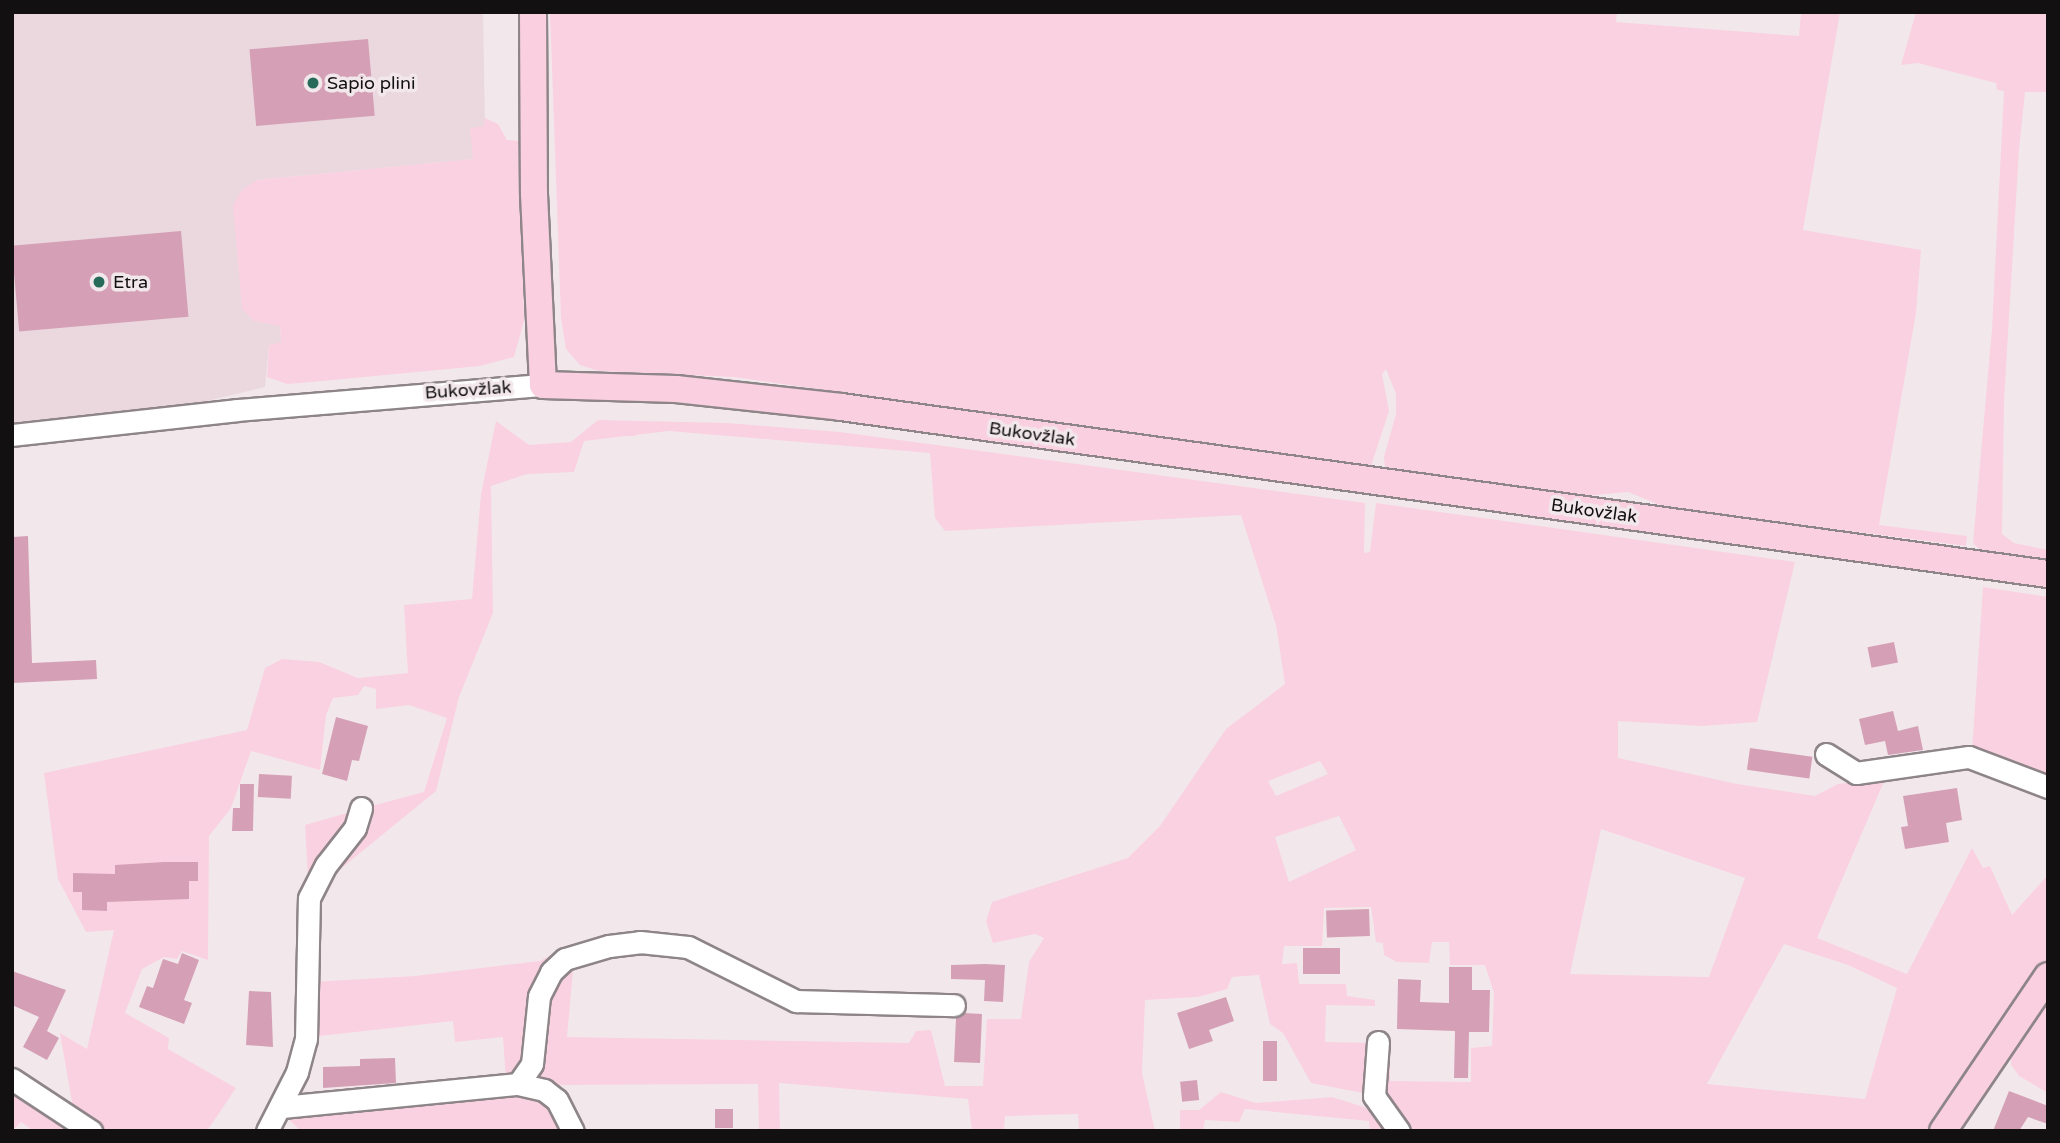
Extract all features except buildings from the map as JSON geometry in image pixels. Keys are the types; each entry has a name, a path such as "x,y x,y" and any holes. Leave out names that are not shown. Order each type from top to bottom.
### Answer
{"main road":[{"path":"533,12 534,194 543,385"},
{"name":"Bukovžlak","path":"543,385 676,390 841,407 2048,574"},
{"path":"1943,1131 2048,976"}],"street":[{"name":"Bukovžlak","path":"12,435 290,405 543,385"},
{"path":"1826,754 1856,773 1969,757 2048,787"},
{"path":"267,1131 282,1107 306,1039 309,898 326,865 355,828 361,808"},
{"path":"518,1084 532,1063 539,996 551,972 565,959 609,946 640,942 688,947 796,1001 954,1005"},
{"path":"1378,1042 1374,1096 1399,1131"},
{"path":"12,1079 90,1131"},
{"path":"282,1107 518,1084 544,1090 557,1100 573,1131"}],"shaded area":[{"path":"12,12 483,12 485,126 474,159 256,180 272,324 280,325 281,343 269,345 265,387 194,404 12,424"},
{"path":"550,12 1617,12 1616,22 1799,36 1801,12 1840,12 1803,230 1921,250 1916,313 1879,525 1967,536 1966,546 1665,507 1628,492 1584,496 1385,469 1384,457 1396,414 1396,394 1386,369 1382,374 1389,411 1371,466 1365,468 734,377 599,371 580,365 566,349 561,318"},
{"path":"1916,12 2048,12 2048,92 2025,92 2019,150 2004,401 2002,534 2014,543 2048,550 2048,564 1983,553 1973,543 1992,329 2004,91 1997,90 1996,83 1918,63 1901,65"},
{"path":"485,118 498,124 507,140 519,141 524,321 514,357 480,366 312,382 287,384 267,377 269,345 281,342 280,326 254,321 242,309 233,206 240,192 256,180 473,159 470,128 484,126"},
{"path":"598,420 727,423 840,432 1365,503 1364,553 1370,552 1376,503 1795,562 1757,722 1702,726 1618,721 1618,758 1737,784 1815,796 1838,784 1885,779 1817,938 1907,974 1972,848 1983,868 1990,866 2012,915 2048,875 2048,960 1933,1131 1408,1131 1380,1102 1383,1040 1390,1041 1390,1081 1471,1082 1471,1048 1492,1046 1494,993 1485,965 1450,965 1449,942 1432,942 1429,963 1397,962 1384,955 1383,943 1376,942 1371,907 1324,908 1322,946 1284,946 1282,964 1297,963 1299,984 1346,984 1347,996 1375,1000 1375,1006 1326,1005 1325,1042 1373,1043 1369,1089 1363,1093 1311,1083 1283,1033 1270,1024 1259,975 1232,977 1227,989 1198,997 1145,1000 1142,1073 1155,1131 1079,1131 1078,1114 1005,1116 1004,1131 972,1131 968,1099 779,1083 780,1131 759,1131 758,1084 543,1085 530,1079 541,998 574,959 567,1037 909,1043 916,1031 931,1030 945,1086 983,1086 987,1019 1021,1019 1029,962 1044,938 1035,934 993,943 986,921 992,902 1128,858 1160,826 1226,729 1285,684 1276,625 1241,515 945,531 935,518 930,453 669,431 584,441 574,472 527,474 491,486 493,613 459,697 436,791 327,880 368,807 424,792 447,718 409,705 376,709 376,689 364,686 358,695 333,698 326,715 320,770 251,751 231,808 209,836 208,960 182,951 177,959 164,957 142,969 125,1013 169,1038 168,1049 236,1088 207,1131 108,1131 73,1108 60,1033 87,1049 114,930 86,932 58,879 44,773 247,730 265,668 282,659 319,662 358,678 408,673 404,605 472,599 481,494 496,421 529,445 571,442","holes":["1320,761 1328,774 1276,796 1268,781","1339,816 1356,850 1289,882 1275,837","1601,829 1745,878 1709,977 1570,974","1784,944 1848,965 1897,988 1865,1099 1707,1084"]},
{"path":"1983,587 2048,597 2048,783 1972,751"},
{"path":"354,811 311,876 308,876 305,825"},
{"path":"551,955 554,962 529,1063 506,1080 503,1037 455,1042 453,1021 311,1037 311,982 415,976 540,961"},
{"path":"2048,996 2048,1093 2019,1076 2011,1065 2011,1055"},
{"path":"513,1089 542,1095 569,1131 301,1131 288,1119 291,1114"},
{"path":"12,1091 70,1129 69,1131 34,1131 21,1122 12,1131"},
{"path":"1221,1092 1256,1103 1332,1097 1364,1107 1393,1131 1370,1131 1369,1121 1245,1109 1239,1122 1205,1120 1203,1131 1180,1131 1180,1110 1199,1110"}],"place":[{"name":"Sapio plini","path":"313,83"},
{"name":"Etra","path":"99,282"}]}
